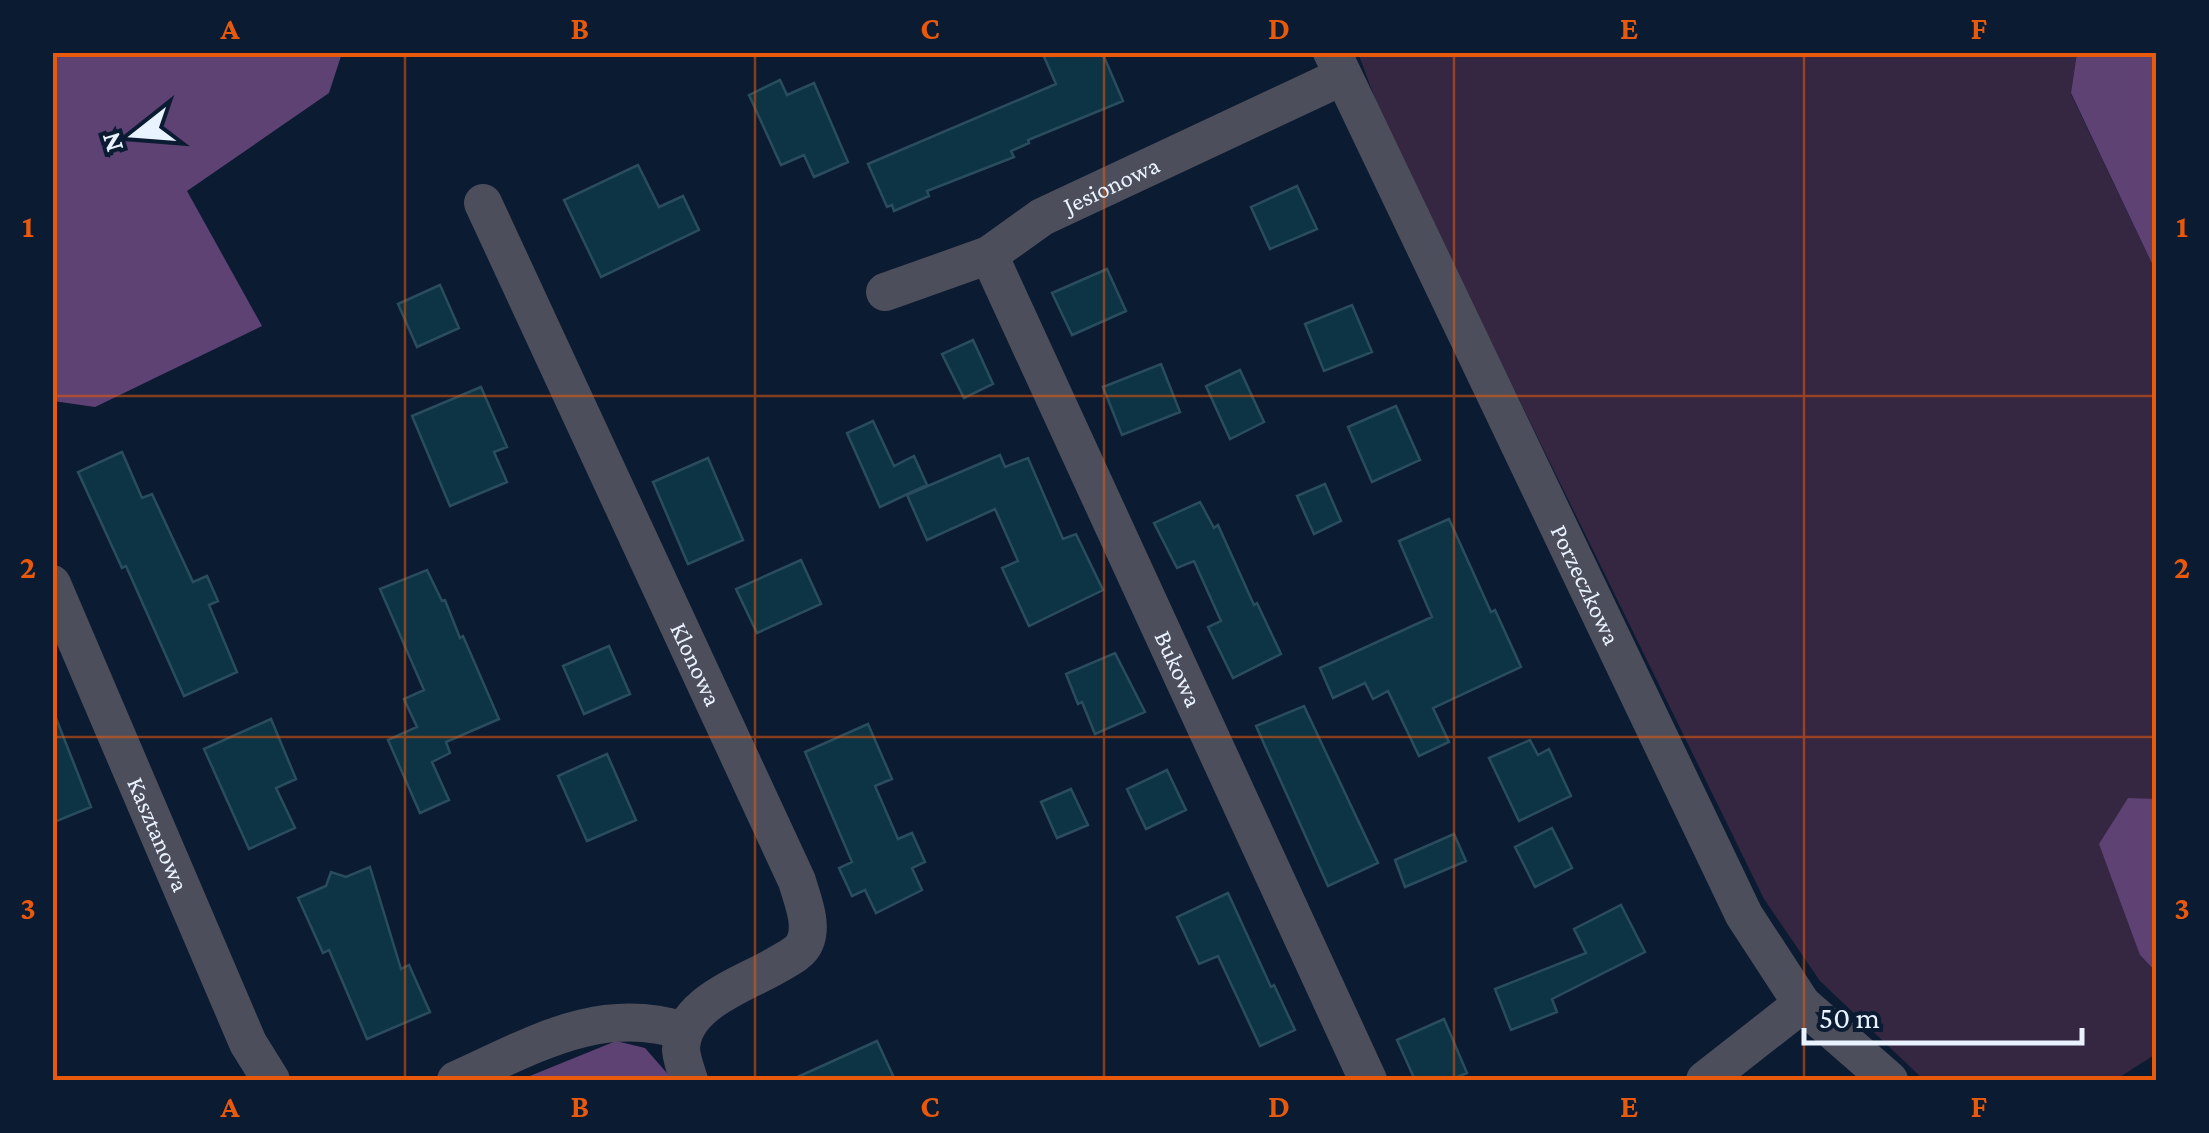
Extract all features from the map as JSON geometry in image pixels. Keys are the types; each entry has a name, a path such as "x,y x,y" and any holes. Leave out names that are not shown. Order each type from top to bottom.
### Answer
{"street":[{"name":"Jesionowa","path":"885,292 989,255 1042,217 1337,65"},
{"name":"Porzeczkowa","path":"1337,65 1744,915 1802,1004 1889,1080"},
{"name":"Klonowa","path":"484,202 797,881 808,923 805,943 792,956 706,1005 684,1031"},
{"name":"Bukowa","path":"989,255 1368,1080"},
{"name":"Kasztanowa","path":"52,584 248,1044 271,1080"},
{"path":"1704,1080 1802,1004"},
{"path":"456,1080 562,1032 605,1023 656,1022 684,1031 681,1052 688,1080"}],"shaded area":[{"path":"53,52 342,53 329,93 187,191 262,326 95,407 53,401"},
{"path":"1358,53 2077,53 2071,94 2156,272 2156,799 2128,799 2140,955 2156,972 2156,1054 2115,1080 1924,1080 1820,981 1764,899 1387,130"},
{"path":"2077,53 2156,53 2156,272 2071,93"},
{"path":"2128,798 2156,799 2156,972 2140,955 2099,844"},
{"path":"616,1041 645,1048 673,1080 520,1080"}],"building":[{"path":"1042,52 1102,52 1123,101 1028,140 1029,143 1011,151 1014,157 927,191 929,196 894,211 892,205 887,207 868,164 1056,84"},
{"path":"780,80 787,95 814,83 848,162 814,177 804,155 781,165 749,95"},
{"path":"638,165 659,207 683,196 699,230 601,277 564,200"},
{"path":"1297,186 1317,229 1270,249 1251,207"},
{"path":"1107,269 1126,311 1072,335 1052,293"},
{"path":"440,285 459,328 417,347 398,304"},
{"path":"1352,305 1372,352 1324,371 1305,324"},
{"path":"973,340 993,384 964,398 942,354"},
{"path":"1161,364 1180,412 1122,435 1103,387"},
{"path":"1240,370 1264,422 1230,439 1206,386"},
{"path":"481,387 507,447 494,452 507,482 450,506 412,416"},
{"path":"1396,406 1420,460 1372,482 1348,427"},
{"path":"873,421 894,466 914,456 927,485 880,507 847,433"},
{"path":"122,452 142,498 152,494 193,582 207,576 218,601 209,605 237,672 184,696 126,566 122,568 78,472"},
{"path":"1000,455 1005,467 1028,458 1063,539 1076,534 1103,590 1029,626 1002,568 1018,561 995,509 927,540 907,495"},
{"path":"708,458 743,540 688,564 653,482"},
{"path":"1325,484 1341,521 1314,534 1297,496"},
{"path":"1200,502 1214,528 1218,525 1281,654 1233,678 1208,627 1221,621 1194,561 1177,568 1154,523"},
{"path":"1449,519 1521,667 1433,708 1449,742 1419,756 1388,691 1373,699 1365,683 1333,698 1320,668 1432,617 1399,541"},
{"path":"801,560 821,604 757,633 736,589"},
{"path":"427,570 442,601 445,600 460,638 463,636 499,719 446,742 450,753 432,762 449,800 420,813 388,740 417,727 404,699 424,690 380,589"},
{"path":"609,646 630,694 584,714 563,666"},
{"path":"1115,653 1145,712 1095,734 1066,674"},
{"path":"1304,706 1378,863 1328,886 1256,726"},
{"path":"52,714 91,807 52,823"},
{"path":"271,719 296,779 276,788 295,828 249,849 204,749"},
{"path":"868,724 892,779 875,786 898,839 912,833 925,862 912,868 922,890 876,913 865,890 852,896 839,868 852,862 805,752"},
{"path":"1530,740 1538,755 1549,749 1571,796 1519,821 1489,758"},
{"path":"607,754 636,820 587,841 558,776"},
{"path":"1167,770 1186,810 1146,829 1127,789"},
{"path":"1071,789 1088,825 1057,838 1041,802"},
{"path":"1552,828 1572,868 1535,887 1515,847"},
{"path":"1454,834 1466,861 1405,887 1395,860"},
{"path":"370,867 401,969 409,965 430,1012 367,1039 329,950 323,953 298,898 326,886 331,872 346,877"},
{"path":"1228,893 1295,1030 1260,1046 1218,956 1199,964 1177,917"},
{"path":"1621,905 1645,952 1552,999 1557,1012 1511,1030 1495,989 1586,953 1574,929"},
{"path":"1444,1019 1467,1073 1450,1080 1415,1080 1397,1040"},
{"path":"877,1041 895,1080 791,1080"}]}
